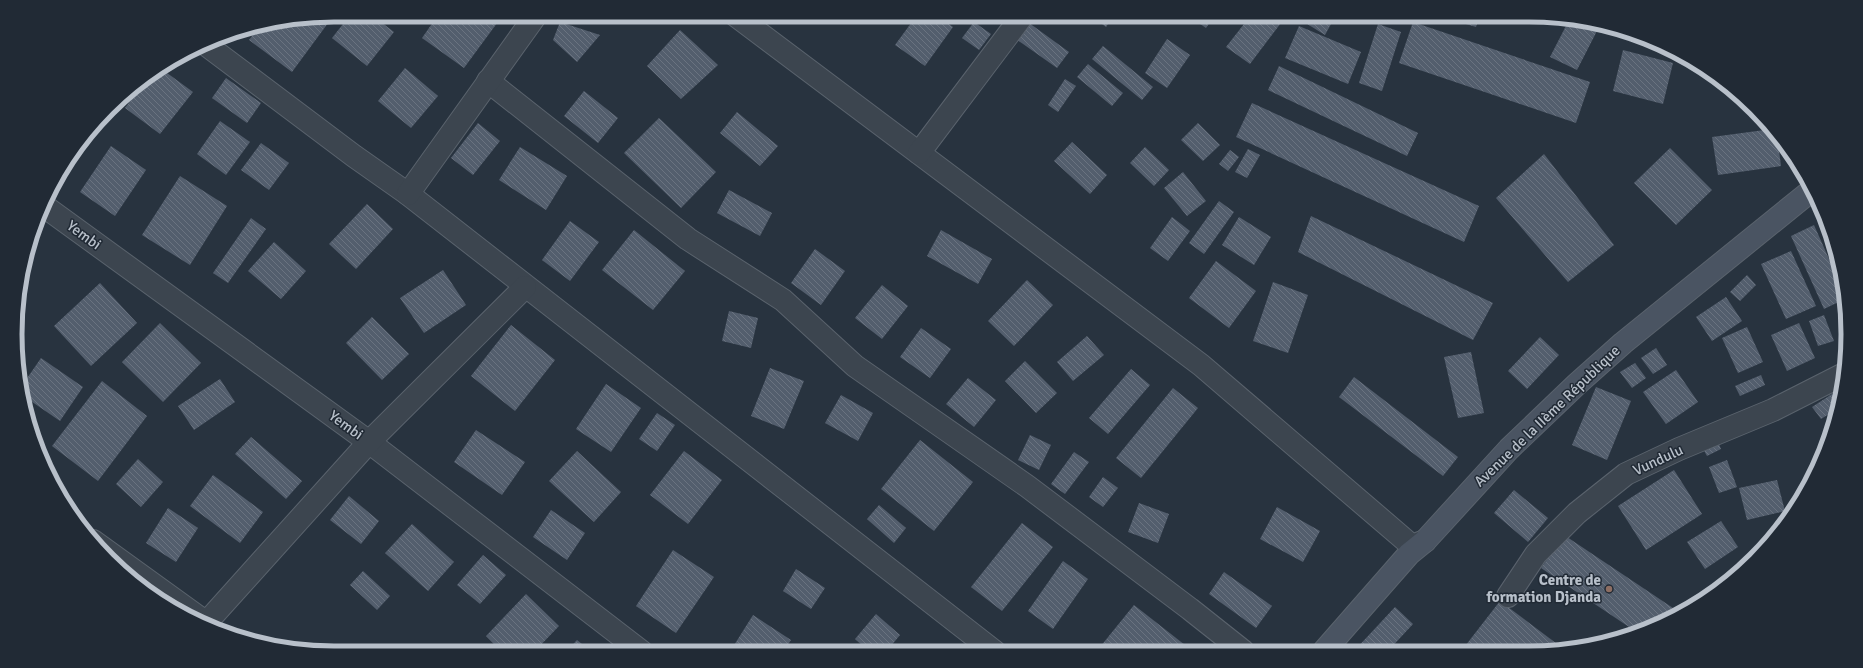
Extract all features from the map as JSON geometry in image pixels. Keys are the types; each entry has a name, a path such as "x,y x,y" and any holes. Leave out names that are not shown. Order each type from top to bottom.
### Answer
{"street":[{"path":"408,194 530,22"},
{"path":"744,22 1201,365 1412,546 1425,541"},
{"path":"919,153 1018,22"},
{"path":"210,48 354,156 408,194 525,287 987,646"},
{"path":"488,81 688,239 783,300 856,366 1027,486 1237,646"},
{"name":"Avenue de la IIème République","path":"1328,646 1409,554 1425,541 1509,449 1577,384 1623,343 1808,194"},
{"name":"Yembi","path":"48,209 369,442 634,646"},
{"path":"209,620 369,442 525,287"},
{"name":"Vundulu","path":"1508,596 1536,554 1577,513 1626,474 1679,449 1773,410 1838,377"},
{"path":"117,559 177,603"}],"building":[{"path":"329,22 292,72 249,40 254,33 273,28"},
{"path":"345,22 381,22 394,32 367,66 332,38"},
{"path":"433,22 498,22 464,68 422,38"},
{"path":"560,22 600,35 577,62 553,40"},
{"path":"912,22 946,22 953,27 925,66 895,45"},
{"path":"974,22 991,34 979,50 962,38"},
{"path":"1024,22 1028,22 1069,52 1057,68 1013,37"},
{"path":"1099,22 1109,22 1106,27"},
{"path":"1197,22 1210,22 1206,28"},
{"path":"1246,22 1282,22 1250,64 1226,47"},
{"path":"1304,22 1332,22 1325,35"},
{"path":"1413,22 1590,82 1576,123 1399,63"},
{"path":"1459,22 1478,22 1476,27"},
{"path":"1378,24 1401,32 1382,91 1359,83"},
{"path":"1567,25 1598,30 1577,70 1550,57"},
{"path":"1299,26 1361,52 1348,84 1285,58"},
{"path":"680,30 718,65 681,99 647,66"},
{"path":"1167,39 1190,55 1167,88 1145,73"},
{"path":"1103,46 1153,87 1142,100 1092,59"},
{"path":"1623,50 1673,63 1663,104 1613,91"},
{"path":"1088,64 1123,93 1112,106 1077,77"},
{"path":"1279,66 1418,133 1407,156 1268,90"},
{"path":"405,68 438,96 411,128 378,101"},
{"path":"166,72 193,92 160,134 125,108 138,91"},
{"path":"226,78 261,103 247,123 212,98"},
{"path":"1065,79 1076,86 1058,112 1048,105"},
{"path":"584,91 618,118 598,143 564,116"},
{"path":"1252,103 1479,206 1464,242 1236,137"},
{"path":"737,112 778,146 760,166 720,133"},
{"path":"659,118 716,172 681,208 624,153"},
{"path":"220,121 250,142 226,175 197,154"},
{"path":"478,123 500,141 473,175 451,158"},
{"path":"1198,123 1220,145 1203,161 1181,140"},
{"path":"1766,130 1778,146 1781,166 1718,175 1712,137"},
{"path":"1072,142 1107,175 1090,194 1054,161"},
{"path":"261,143 289,163 269,190 241,170"},
{"path":"111,146 146,170 115,216 80,192"},
{"path":"520,147 567,176 546,210 499,180"},
{"path":"1145,147 1169,170 1154,186 1130,163"},
{"path":"1670,148 1712,190 1676,225 1634,183"},
{"path":"1248,149 1260,155 1247,178 1235,172"},
{"path":"1230,150 1239,157 1228,171 1219,164"},
{"path":"1544,154 1614,245 1568,282 1496,198"},
{"path":"1183,172 1206,201 1187,216 1164,188"},
{"path":"180,176 227,206 190,265 142,235"},
{"path":"729,190 772,213 760,236 717,213"},
{"path":"1219,201 1234,212 1204,254 1189,243"},
{"path":"367,204 393,229 356,269 329,244"},
{"path":"1815,213 1816,213 1823,231"},
{"path":"1311,216 1493,303 1473,340 1298,252"},
{"path":"1172,217 1190,231 1168,261 1150,248"},
{"path":"1239,217 1271,237 1254,265 1222,245"},
{"path":"251,218 266,229 228,283 213,273"},
{"path":"570,221 599,242 570,281 542,260"},
{"path":"1814,225 1835,272 1839,302 1824,309 1791,236"},
{"path":"634,230 685,271 653,310 602,270"},
{"path":"941,230 992,259 978,284 927,256"},
{"path":"274,242 306,271 281,299 248,271"},
{"path":"815,249 845,271 821,305 791,283"},
{"path":"1791,251 1816,306 1786,319 1761,264"},
{"path":"1216,261 1256,291 1229,328 1189,298"},
{"path":"443,270 466,305 424,333 400,298"},
{"path":"1747,275 1756,285 1740,301 1730,292"},
{"path":"1027,280 1053,305 1014,346 988,321"},
{"path":"1273,282 1308,295 1288,353 1253,341"},
{"path":"100,283 137,323 91,366 54,326"},
{"path":"882,285 908,306 882,339 855,318"},
{"path":"1726,297 1742,321 1712,341 1696,317"},
{"path":"729,311 758,318 751,348 722,341"},
{"path":"1824,315 1834,341 1818,346 1809,321"},
{"path":"372,317 409,354 382,380 346,343"},
{"path":"160,323 201,363 163,402 122,362"},
{"path":"1799,323 1815,358 1787,371 1771,335"},
{"path":"511,325 555,360 515,411 471,376"},
{"path":"1747,327 1763,362 1738,373 1722,338"},
{"path":"921,328 951,349 930,378 900,357"},
{"path":"1087,336 1104,355 1073,381 1057,362"},
{"path":"1540,337 1559,355 1527,389 1508,371"},
{"path":"1656,348 1667,365 1653,374 1641,358"},
{"path":"1471,352 1484,413 1458,418 1444,357"},
{"path":"41,358 83,387 60,421 29,400 26,380"},
{"path":"1025,361 1057,393 1036,413 1005,381"},
{"path":"1635,363 1646,378 1632,388 1620,372"},
{"path":"770,368 804,381 784,429 751,416"},
{"path":"1131,369 1150,385 1108,434 1089,418"},
{"path":"1676,370 1698,402 1666,424 1643,392"},
{"path":"1761,375 1765,385 1740,396 1735,386"},
{"path":"1354,377 1458,457 1443,476 1339,397"},
{"path":"968,378 996,400 974,427 946,404"},
{"path":"220,379 235,402 194,430 178,406"},
{"path":"102,381 147,416 98,481 52,446"},
{"path":"606,384 641,408 611,452 576,429"},
{"path":"1596,387 1631,401 1607,460 1572,445"},
{"path":"1173,388 1198,408 1141,478 1116,458"},
{"path":"1832,394 1834,397 1830,413 1821,419 1812,407"},
{"path":"841,395 873,413 858,441 825,423"},
{"path":"657,413 675,425 657,451 639,439"},
{"path":"476,430 525,462 502,495 454,462"},
{"path":"1030,435 1051,445 1039,470 1018,460"},
{"path":"251,437 302,481 286,499 235,454"},
{"path":"920,440 973,482 934,531 881,489"},
{"path":"1717,440 1721,449 1707,456 1702,447"},
{"path":"577,451 621,492 594,522 549,481"},
{"path":"684,451 722,480 688,524 650,495"},
{"path":"1074,452 1089,462 1065,494 1051,484"},
{"path":"138,459 163,482 141,507 116,484"},
{"path":"1727,460 1737,487 1719,493 1709,467"},
{"path":"1674,470 1702,514 1646,550 1618,506"},
{"path":"213,475 263,512 240,543 190,506"},
{"path":"1103,477 1118,488 1103,507 1089,497"},
{"path":"1777,480 1785,511 1747,520 1739,488"},
{"path":"1514,490 1548,518 1528,542 1494,513"},
{"path":"349,496 379,521 361,544 330,520"},
{"path":"1139,503 1169,514 1158,543 1128,532"},
{"path":"879,505 906,528 894,543 867,519"},
{"path":"1277,507 1320,531 1303,562 1260,539"},
{"path":"168,508 198,528 176,562 146,543"},
{"path":"551,510 585,533 567,560 533,537"},
{"path":"1721,521 1738,547 1705,569 1687,542"},
{"path":"1022,523 1053,547 1002,611 971,587"},
{"path":"412,524 454,562 428,591 385,553"},
{"name":"Centre de formation Djanda","path":"1564,535 1675,609 1631,628 1541,568"},
{"path":"673,550 714,577 676,633 636,606"},
{"path":"483,555 506,575 480,604 457,585"},
{"path":"1063,561 1088,579 1053,629 1028,611"},
{"path":"796,569 825,588 811,609 783,591"},
{"path":"363,571 390,596 377,610 350,585"},
{"path":"1224,572 1272,606 1256,628 1209,594"},
{"path":"526,594 559,626 540,646 496,646 486,636"},
{"path":"1500,601 1557,644 1529,646 1465,646"},
{"path":"1134,605 1185,645 1184,646 1101,646"},
{"path":"1395,607 1413,624 1393,646 1359,646"},
{"path":"876,614 900,635 891,646 863,646 855,639"},
{"path":"753,615 791,640 787,646 734,646"},
{"path":"577,640 584,646 572,646"}],"place":[{"name":"Centre de formation Djanda","path":"1609,589"}]}
